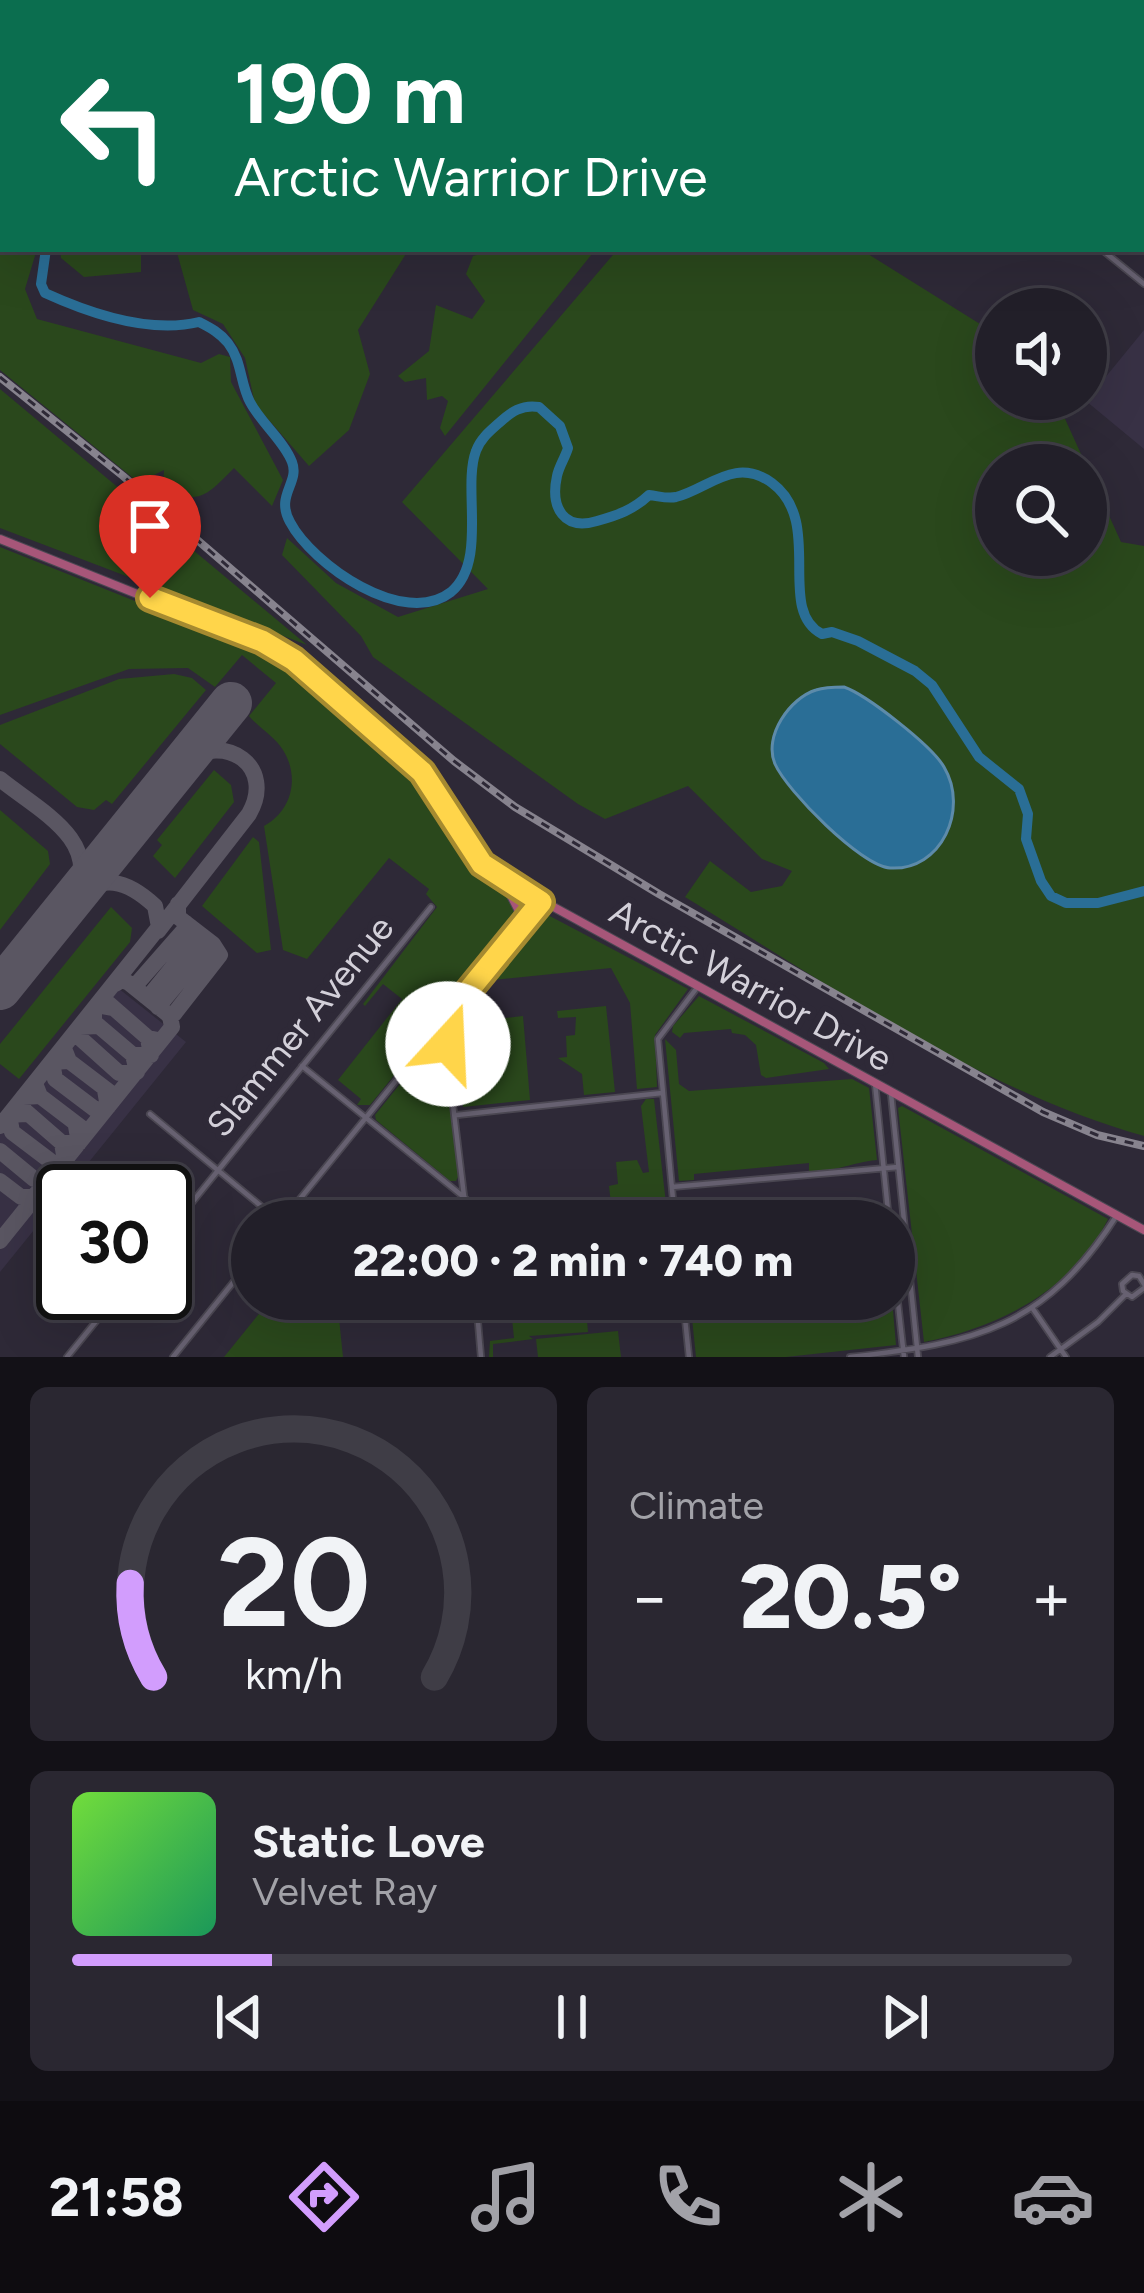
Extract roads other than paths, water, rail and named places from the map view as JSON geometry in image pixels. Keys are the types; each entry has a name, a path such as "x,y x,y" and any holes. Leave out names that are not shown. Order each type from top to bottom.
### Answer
{"main road":[{"name":"Arctic Warrior Drive","path":"0,539 282,652 409,759 440,795 472,852 497,876 1144,1230"},
{"path":"497,876 517,900 519,911 510,940"}],"street":[{"path":"1105,252 1144,284"},
{"path":"299,1200 541,902"},
{"name":"Slammer Avenue","path":"192,1202 431,907"},
{"path":"673,1200 658,1039 698,987"},
{"path":"443,1022 465,1198"},
{"path":"302,1066 465,1198"},
{"path":"875,1083 888,1200"},
{"path":"890,1092 901,1200"},
{"path":"457,1115 662,1093"},
{"path":"150,1114 256,1200"},
{"path":"672,1187 898,1167"},
{"path":"850,1357 917,1353 965,1340 1033,1309 1083,1264 1117,1215"},
{"path":"1128,1276 1139,1276 1144,1286 1136,1297 1126,1294 1122,1284 1128,1276"},
{"path":"172,1357 231,1285"},
{"path":"1050,1357 1063,1354 1126,1294"},
{"path":"1033,1309 1063,1354"},
{"path":"67,1357 96,1320"},
{"path":"478,1320 481,1357"},
{"path":"685,1320 689,1357"},
{"path":"900,1320 903,1354"},
{"path":"914,1320 917,1353"}],"water":[{"path":"844,687 913,735 944,767 951,784 952,818 946,834 924,859 908,866 890,868 861,855 809,808 775,764 773,742 788,710 806,694"}],"waterway":[{"path":"46,252 41,284 45,293 140,324 199,322 225,339 250,402 292,462 285,504 290,522 301,539 338,572 385,597 409,603 431,601 451,592 462,579 471,544 476,451 492,429 522,408 539,407 560,426 568,448 557,476 556,498 562,514 576,523 618,514 649,495 676,497 734,473 772,483 796,520 802,606 809,622 822,634 832,632 858,641 932,685 979,757 1019,789 1028,814 1026,839 1051,896 1066,903 1098,903 1144,891"}],"railway":[{"path":"0,377 123,476 454,761 515,807 1043,1112 1097,1135 1144,1146"}]}
